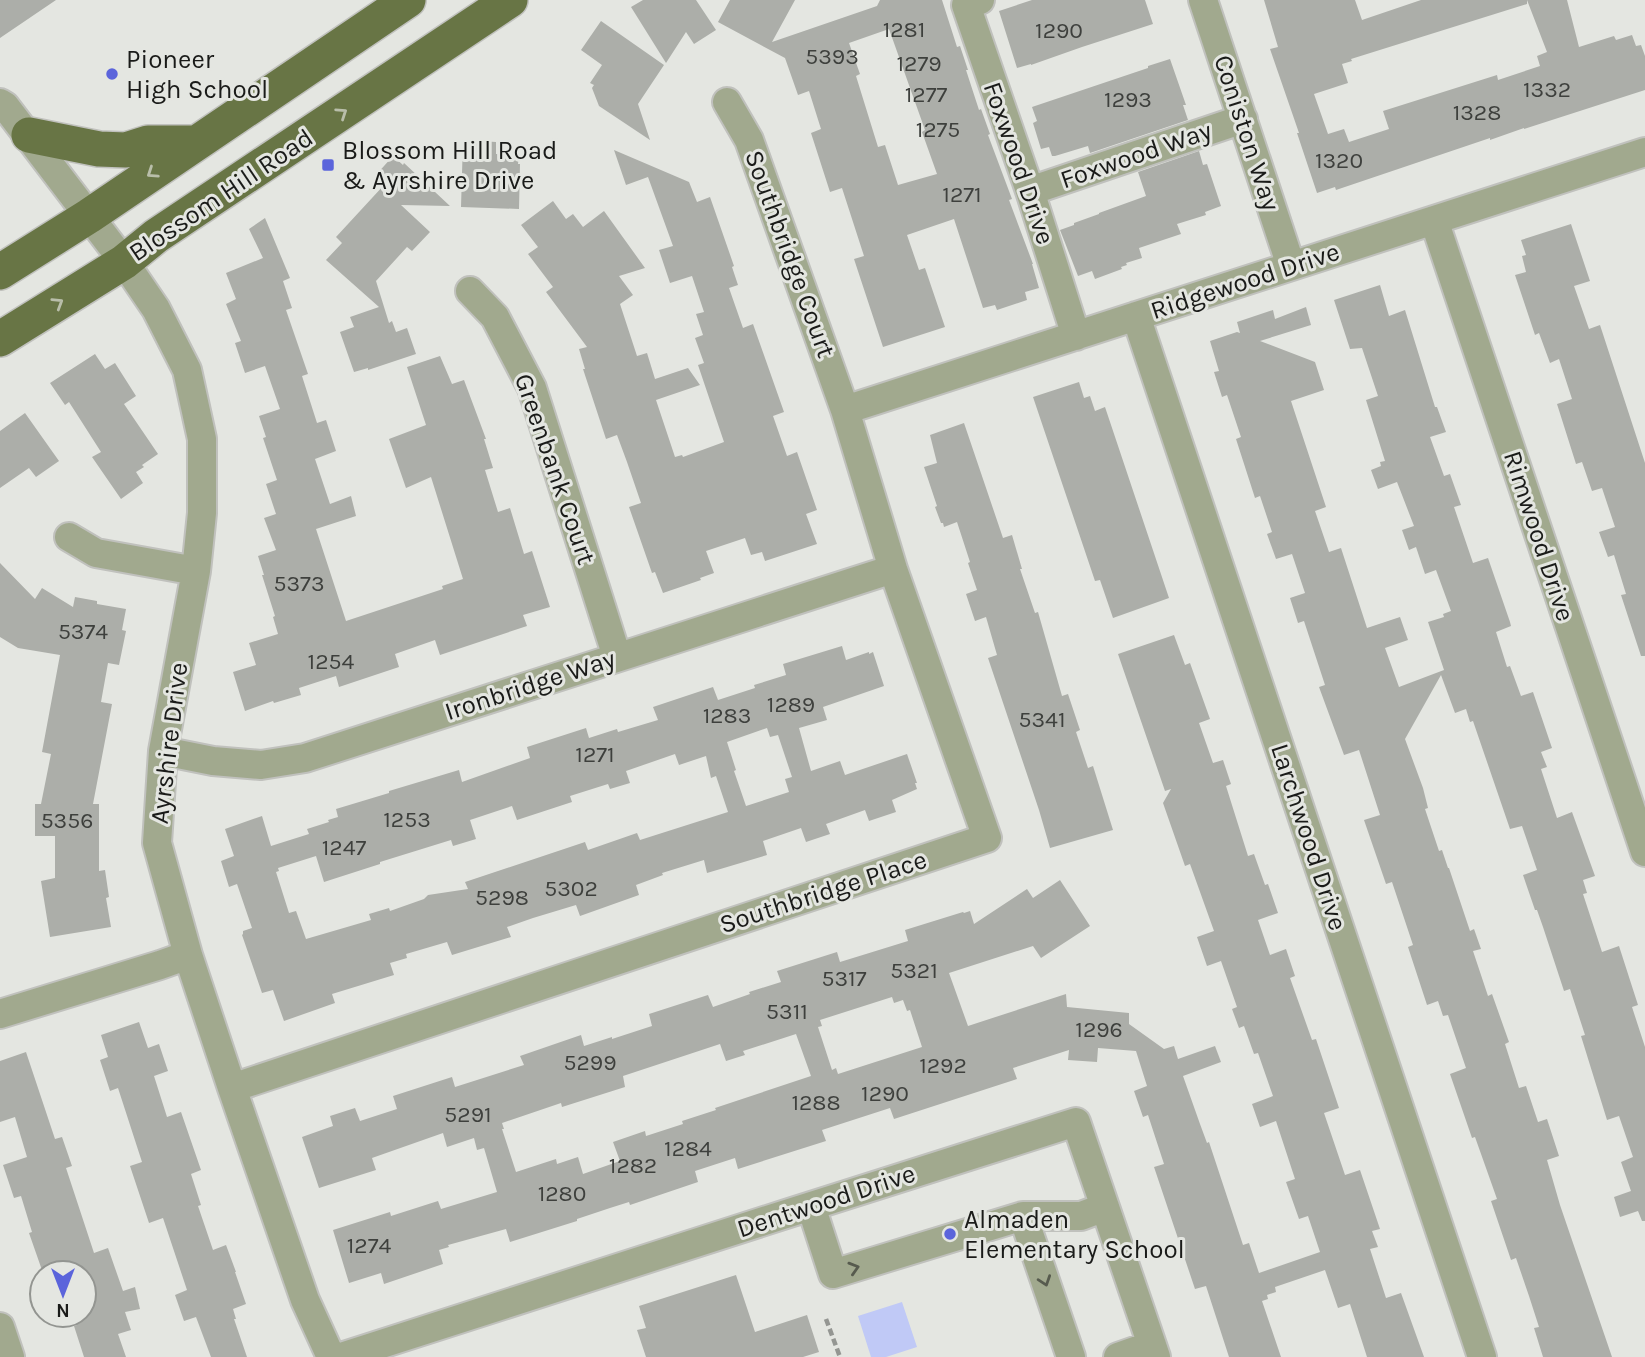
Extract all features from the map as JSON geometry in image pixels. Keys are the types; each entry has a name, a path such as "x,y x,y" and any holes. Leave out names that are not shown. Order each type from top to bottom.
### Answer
{"main road":[{"path":"0,272 89,216 408,0"},
{"name":"Blossom Hill Road","path":"0,339 124,262 156,236 510,0"},
{"path":"29,135 99,149 126,150 148,143 196,143"}],"street":[{"name":"Foxwood Drive","path":"980,0 966,5 1076,336"},
{"name":"Coniston Way","path":"1203,0 1291,266"},
{"name":"Ayrshire Drive","path":"0,103 29,135 124,262 156,309 187,370 202,439 202,513 196,571 163,751 157,843 188,955 232,1088 305,1300 331,1357"},
{"name":"Southbridge Court","path":"727,103 749,140 845,410"},
{"name":"Foxwood Way","path":"1030,191 1243,119"},
{"name":"Ridgewood Drive","path":"845,410 1645,152"},
{"name":"Rimwood Drive","path":"1434,220 1645,852"},
{"name":"Greenbank Court","path":"470,291 495,317 532,388 617,657"},
{"name":"Larchwood Drive","path":"1136,316 1482,1357"},
{"name":"Southbridge Place","path":"232,1088 987,838 893,569 845,410"},
{"path":"69,537 96,554 196,571"},
{"name":"Ironbridge Way","path":"163,751 213,761 261,765 305,758 893,569"},
{"path":"0,1014 188,955"},
{"name":"Dentwood Drive","path":"341,1357 1076,1122 1154,1351"},
{"path":"811,1206 833,1274 1023,1216 1081,1216 1105,1207"},
{"path":"1023,1216 1071,1357"},
{"path":"0,1327 10,1357"},
{"path":"1118,1357 1154,1351"}],"path":[{"path":"826,1319 839,1357"}],"shaded area":[{"path":"902,1302 917,1347 886,1357 871,1357 858,1316"}],"building":[{"path":"0,0 56,0 0,38"},
{"path":"643,0 696,0 716,30 694,44 686,32 666,63 631,7"},
{"path":"730,0 795,0 772,42 877,6 880,0 942,0 1012,199 1009,200 1039,288 1025,292 1027,300 997,310 995,305 983,308 954,219 907,235 919,270 925,268 945,327 883,347 854,259 864,256 842,188 830,192 811,133 821,129 809,91 798,95 785,58 718,22","holes":["889,29 925,130 922,132 937,174 898,185 885,145 878,147 856,76 860,74 849,43"]},
{"path":"1032,0 1145,0 1153,24 1017,68 999,11"},
{"path":"1264,0 1355,0 1362,20 1421,0 1527,0 1567,0 1579,47 1614,36 1616,40 1632,35 1636,46 1641,45 1645,56 1645,90 1336,190 1335,187 1317,193 1270,49 1278,47","holes":["1527,0 1547,52 1537,56 1540,66 1498,80 1497,75 1383,111 1389,129 1349,142 1344,129 1328,134 1314,94 1348,83 1342,64 1527,4"]},
{"path":"601,21 664,65 638,104 650,140 599,106 592,88 594,85 590,83 602,65 581,50"},
{"path":"1170,59 1186,105 1183,105 1188,120 1090,153 1088,146 1055,156 1052,156 1049,147 1041,149 1033,123 1037,121 1032,107"},
{"path":"463,140 496,142 496,154 519,155 519,209 461,207"},
{"path":"614,150 689,182 697,202 710,197 738,285 729,288 743,328 753,324 784,412 773,416 787,456 797,452 817,510 806,514 817,544 765,561 762,552 751,555 745,538 706,551 714,573 663,593 655,572 652,573 629,507 641,503 627,462 617,435 606,439 583,369 579,349 587,347 546,292 553,287 528,254 538,247 521,225 553,201 566,219 573,214 583,227 604,211 645,268 619,276 633,295 620,304 637,356 647,353 655,379 688,368 700,385 656,400 675,457 683,457 724,442 698,365 704,363 695,338 703,335 696,314 704,312 692,276 670,283 659,250 673,246 648,177 626,185"},
{"path":"1199,151 1203,165 1207,164 1221,206 1205,212 1206,215 1177,224 1181,234 1139,248 1142,258 1126,263 1122,269 1095,279 1092,271 1078,276 1060,230 1146,196 1138,172"},
{"path":"393,156 450,206 401,205 430,232 412,251 407,247 376,281 389,323 392,321 396,332 407,328 416,354 354,372 340,332 354,327 350,317 379,307 326,260 342,243 336,237 384,185 375,176"},
{"path":"265,218 290,278 283,281 292,308 286,310 308,374 302,376 317,423 326,420 336,451 315,459 330,504 351,496 356,516 316,529 346,621 443,589 442,586 463,579 431,477 406,488 389,439 426,425 407,367 440,356 452,384 464,380 486,439 493,468 485,470 498,512 510,508 524,554 532,551 550,607 523,615 527,626 440,655 435,640 395,654 399,667 339,687 336,676 299,688 301,695 245,711 233,672 256,665 249,643 278,634 258,556 276,550 264,518 276,514 266,484 277,480 263,438 266,437 259,416 280,409 265,366 245,373 235,343 241,341 226,304 236,299 226,273 263,258 249,229"},
{"path":"1571,224 1590,281 1574,286 1589,329 1600,325 1645,463 1645,656 1641,656 1621,595 1626,594 1614,555 1608,557 1599,532 1615,527 1602,488 1592,491 1582,462 1576,464 1557,404 1572,399 1559,359 1550,363 1539,333 1535,335 1515,275 1526,272 1522,256 1526,255 1521,240"},
{"path":"1380,285 1389,316 1405,310 1435,407 1446,432 1430,437 1444,476 1450,474 1461,505 1454,507 1473,563 1488,558 1510,622 1511,626 1496,632 1507,667 1510,666 1521,696 1533,692 1552,748 1541,752 1547,767 1541,769 1557,818 1572,812 1595,876 1583,880 1587,893 1583,894 1602,952 1619,946 1638,1005 1632,1007 1645,1047 1645,1221 1642,1221 1638,1211 1620,1217 1614,1197 1631,1191 1621,1162 1633,1157 1619,1116 1607,1120 1581,1036 1585,1035 1570,989 1564,991 1523,875 1537,870 1522,826 1510,829 1473,721 1470,722 1466,709 1455,713 1441,675 1405,739 1423,788 1428,808 1425,809 1439,851 1442,850 1470,931 1474,929 1481,949 1473,951 1488,996 1492,994 1509,1042 1505,1044 1519,1088 1526,1086 1538,1122 1547,1119 1559,1156 1547,1160 1612,1357 1543,1357 1534,1328 1539,1327 1529,1296 1516,1258 1511,1260 1491,1201 1497,1199 1450,1074 1466,1068 1448,1015 1443,1016 1438,1001 1427,1005 1408,947 1413,945 1392,882 1386,884 1364,820 1380,815 1359,750 1344,755 1319,687 1325,685 1304,621 1298,623 1290,598 1305,593 1292,554 1276,559 1267,534 1272,532 1260,496 1255,498 1236,439 1241,437 1227,395 1222,397 1214,372 1219,371 1210,341 1240,333 1237,322 1273,310 1275,319 1306,307 1311,325 1260,341 1315,362 1324,390 1291,401 1326,507 1315,511 1329,552 1341,548 1367,628 1400,617 1408,640 1385,648 1399,687 1444,670 1428,622 1444,617 1443,614 1451,611 1436,570 1425,574 1416,547 1409,550 1402,530 1414,526 1397,482 1378,489 1371,470 1385,461 1366,400 1378,396 1362,348 1350,349 1334,300"},
{"path":"95,354 105,369 115,363 136,396 124,404 158,454 136,472 143,483 121,499 92,457 101,452 69,402 65,405 50,383"},
{"path":"1079,382 1084,398 1090,396 1095,411 1105,407 1169,598 1113,618 1100,580 1095,581 1033,397"},
{"path":"25,413 59,461 36,477 29,468 0,488 0,431"},
{"path":"964,423 1003,538 1012,535 1020,569 1035,613 1038,612 1062,696 1068,694 1080,730 1076,732 1088,768 1093,766 1113,830 1050,848 988,658 997,655 986,617 975,621 966,594 977,590 957,522 944,527 941,523 924,467 937,463 930,435"},
{"path":"0,563 35,599 42,588 73,607 75,597 126,609 122,630 126,631 119,665 108,663 101,702 112,704 93,804 99,804 99,871 105,870 111,927 50,937 41,881 55,878 55,836 35,836 35,804 41,804 51,754 42,752 60,655 18,648 0,637"},
{"path":"1174,635 1185,665 1190,663 1210,719 1199,723 1213,763 1223,760 1231,784 1226,786 1248,856 1254,854 1278,913 1258,920 1270,955 1286,949 1295,976 1290,978 1312,1040 1316,1039 1339,1108 1324,1113 1345,1175 1360,1170 1380,1229 1372,1231 1378,1247 1370,1249 1386,1298 1401,1293 1424,1357 1367,1357 1350,1304 1338,1308 1325,1270 1275,1287 1276,1292 1267,1295 1268,1299 1262,1301 1281,1357 1229,1357 1206,1286 1195,1289 1154,1167 1164,1164 1148,1115 1143,1117 1134,1091 1147,1086 1136,1051 1098,1048 1097,1062 1068,1060 1069,1050 1013,1068 1017,1079 894,1119 890,1108 822,1130 826,1141 738,1169 735,1158 695,1171 698,1182 630,1205 629,1202 510,1242 506,1229 448,1245 449,1247 439,1250 443,1264 384,1284 381,1273 349,1283 333,1230 390,1212 391,1216 438,1201 441,1209 497,1192 484,1148 477,1150 474,1138 447,1147 443,1133 372,1158 376,1170 319,1188 302,1137 333,1126 330,1116 355,1108 360,1121 397,1109 393,1096 452,1077 455,1087 524,1065 520,1056 581,1035 584,1046 612,1039 652,1026 649,1014 708,995 713,1007 781,982 777,971 837,952 840,962 908,941 905,930 963,912 970,911 974,924 1027,889 1033,898 1060,880 1090,926 1041,958 1033,946 949,973 968,1026 1066,994 1067,1007 1129,1013 1129,1024 1164,1049 1174,1046 1178,1059 1215,1046 1221,1062 1183,1076 1207,1143 1209,1142 1243,1245 1249,1243 1259,1273 1320,1252 1308,1216 1299,1219 1286,1182 1295,1179 1276,1121 1260,1127 1252,1104 1273,1096 1258,1053 1254,1054 1244,1026 1239,1028 1232,1009 1237,1007 1221,961 1207,966 1197,937 1214,931 1190,864 1185,866 1163,803 1171,789 1165,791 1118,654","holes":["892,997 894,1003 903,1000 907,1011 910,1010 922,1047 838,1074 836,1068 832,1070 818,1027 822,1026 820,1020","796,1034 811,1076 715,1108 716,1110 682,1121 683,1124 646,1136 645,1131 613,1142 620,1161 583,1174 578,1157 557,1164 556,1159 516,1172 502,1123 561,1103 562,1107 625,1087 623,1076 720,1044 726,1061 745,1055 743,1051"]},
{"path":"842,646 846,660 873,652 884,686 823,707 827,720 799,728 811,771 840,761 845,775 907,754 917,789 892,800 896,812 869,821 865,810 826,824 830,834 806,842 801,828 763,841 767,855 707,873 704,860 662,873 663,875 636,885 639,895 580,916 576,905 533,918 507,927 511,937 452,955 447,942 406,954 407,958 390,963 394,975 332,994 335,1003 284,1021 273,990 262,993 242,935 243,931 252,928 237,884 229,887 221,861 234,856 225,829 262,816 271,846 309,834 307,829 338,817 336,809 389,791 459,770 462,782 530,758 527,747 586,728 589,738 658,720 653,707 713,687 718,700 755,688 754,685 786,675 783,664","holes":["767,728 770,737 778,735 792,777 785,779 789,792 746,806 727,742","675,754 679,765 706,756 711,778 716,776 728,812 640,840 637,833 588,850 585,842 465,882 468,889 428,895 424,899 390,911 389,908 369,914 371,920 306,939 296,911 289,913 276,872 279,871 278,868 316,856 324,882 451,840 453,846 476,839 470,820 512,806 517,820 572,802 570,796 608,784 610,789 630,783 626,771"]},
{"path":"139,1022 148,1048 159,1044 168,1071 154,1076 167,1117 181,1112 201,1170 191,1174 201,1205 198,1206 213,1250 226,1245 236,1272 246,1304 233,1309 234,1319 247,1357 211,1357 196,1317 184,1321 175,1295 187,1290 163,1218 149,1223 130,1166 142,1162 118,1088 110,1091 100,1060 108,1057 101,1035"},
{"path":"26,1052 55,1139 62,1137 72,1166 66,1168 94,1253 108,1248 123,1291 135,1287 140,1309 125,1312 131,1330 118,1334 126,1357 84,1357 75,1329 98,1329 98,1259 38,1259 21,1196 14,1198 3,1165 27,1157 15,1117 0,1122 0,1061"},
{"path":"736,1275 755,1332 807,1315 819,1352 803,1357 646,1357 637,1330 646,1328 639,1306"}],"place":[{"name":"Pioneer High School","path":"112,74"},
{"name":"Blossom Hill Road & Ayrshire Drive","path":"328,165"},
{"name":"Almaden Elementary School","path":"950,1234"}]}
